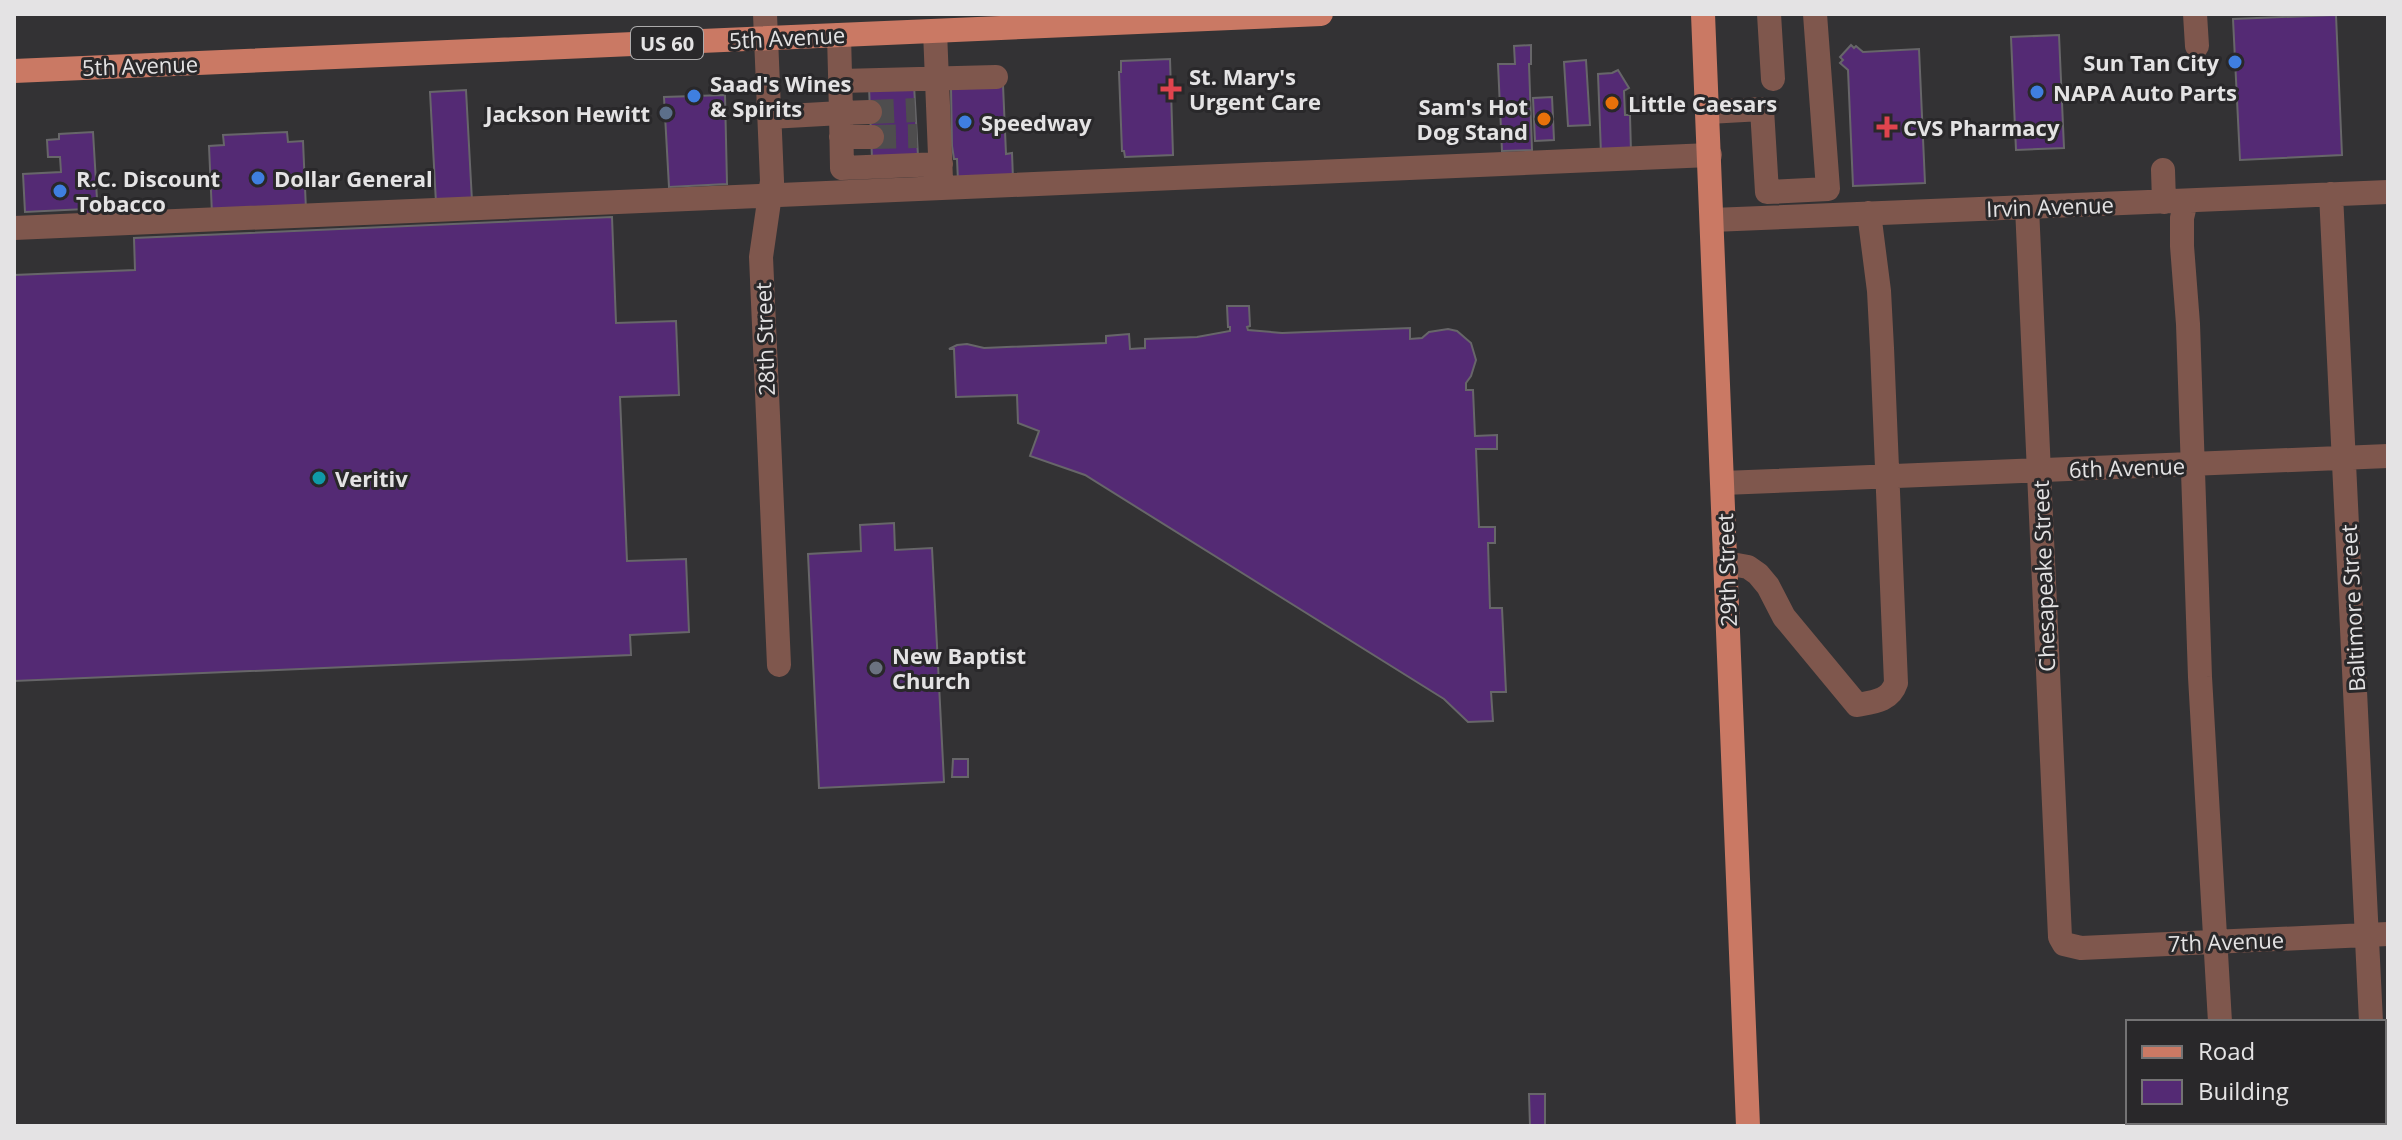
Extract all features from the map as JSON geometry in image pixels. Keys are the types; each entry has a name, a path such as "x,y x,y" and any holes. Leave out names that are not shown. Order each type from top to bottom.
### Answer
{"main road":[{"name":"5th Avenue","path":"14,71 766,26 839,35 1321,14"},
{"name":"29th Street","path":"1703,14 1748,1126"}],"street":[{"path":"1769,14 1773,79"},
{"path":"1708,112 1762,109 1767,192 1828,189 1815,14"},
{"path":"2195,14 2197,46"},
{"name":"28th Street","path":"766,26 772,181 761,257 779,665"},
{"path":"935,31 938,79 927,110 928,135 941,176"},
{"path":"839,35 842,168 941,176 1710,155"},
{"path":"841,81 996,77"},
{"path":"770,117 870,112"},
{"path":"841,137 872,137"},
{"path":"849,168 851,192"},
{"path":"2163,170 2182,218 2205,796 2220,1020"},
{"path":"14,228 851,192 941,176"},
{"path":"1799,190 1800,216"},
{"name":"Irvin Avenue","path":"1712,220 2388,192"},
{"name":"Baltimore Street","path":"2331,194 2345,457 2378,935 2371,1020"},
{"name":"Chesapeake Street","path":"2027,207 2058,930 2064,944"},
{"path":"1726,563 1748,567 1758,574 1784,617 1857,705 1887,697 1894,691 1897,674 1889,477 1879,291 1869,213"},
{"name":"6th Avenue","path":"1723,483 2388,456"},
{"name":"7th Avenue","path":"2064,944 2081,948 2378,935"}],"building":[{"path":"2336,15 2342,155 2240,160 2233,19"},
{"name":"NAPA Auto Parts","path":"2059,35 2064,148 2016,150 2011,37"},
{"path":"1531,45 1532,150 1502,151 1498,64 1515,64 1514,46"},
{"name":"CVS Pharmacy","path":"1851,45 1863,52 1919,49 1925,183 1853,186 1848,70 1840,63 1843,60 1840,57"},
{"path":"1170,59 1173,155 1125,157 1122,151 1121,61"},
{"path":"1586,60 1590,125 1568,126 1564,62"},
{"name":"Little Caesars","path":"1618,70 1629,88 1624,91 1625,115 1630,115 1631,153 1601,154 1598,74"},
{"path":"914,85 918,156 872,158 869,87"},
{"path":"1003,85 1006,154 1012,153 1013,179 958,181 957,159 954,159 952,146 951,88"},
{"path":"466,90 472,201 436,203 430,92"},
{"path":"725,95 727,184 669,187 664,97"},
{"name":"Sam's Hot Dog Stand","path":"1552,97 1554,140 1535,141 1533,98"},
{"name":"R.C. Discount Tobacco","path":"93,132 98,216 85,216 85,209 25,212 23,174 61,172 60,157 48,157 47,140 59,139 59,134"},
{"name":"Dollar General","path":"287,132 288,142 303,141 306,210 212,214 209,146 224,145 223,135"},
{"name":"Veritiv","path":"612,217 616,323 676,321 679,395 620,397 627,561 686,559 689,632 630,635 631,655 14,681 14,275 135,270 134,238"},
{"path":"1227,306 1249,306 1248,330 1282,333 1410,328 1410,339 1448,329 1457,331 1471,343 1476,360 1466,390 1473,390 1475,436 1497,435 1497,449 1476,449 1479,527 1495,527 1495,543 1488,543 1490,608 1502,608 1506,692 1491,692 1493,721 1468,722 1444,699 1085,475 1030,456 1039,431 1018,423 1017,395 956,397 954,349 949,349 957,345 984,348 1106,343 1106,336 1129,334 1130,349 1145,348 1145,339 1197,337 1230,331"},
{"name":"New Baptist Church","path":"894,523 895,550 932,548 944,782 819,788 808,554 861,551 860,525"},
{"path":"953,759 968,759 968,777 952,777"},
{"path":"1529,1094 1545,1094 1545,1126 1530,1126"}],"tunnel":[{"path":"870,112 915,110"},
{"path":"872,137 917,136"}],"place":[{"name":"Sun Tan City","path":"2235,62"},
{"name":"St. Mary's Urgent Care","path":"1171,89"},
{"name":"NAPA Auto Parts","path":"2037,92"},
{"name":"Saad's Wines & Spirits","path":"694,96"},
{"name":"Little Caesars","path":"1612,103"},
{"name":"Jackson Hewitt","path":"666,113"},
{"name":"Sam's Hot Dog Stand","path":"1544,119"},
{"name":"Speedway","path":"965,122"},
{"name":"CVS Pharmacy","path":"1887,127"},
{"name":"Dollar General","path":"258,178"},
{"name":"R.C. Discount Tobacco","path":"60,191"},
{"name":"Veritiv","path":"319,478"},
{"name":"New Baptist Church","path":"876,668"}]}
